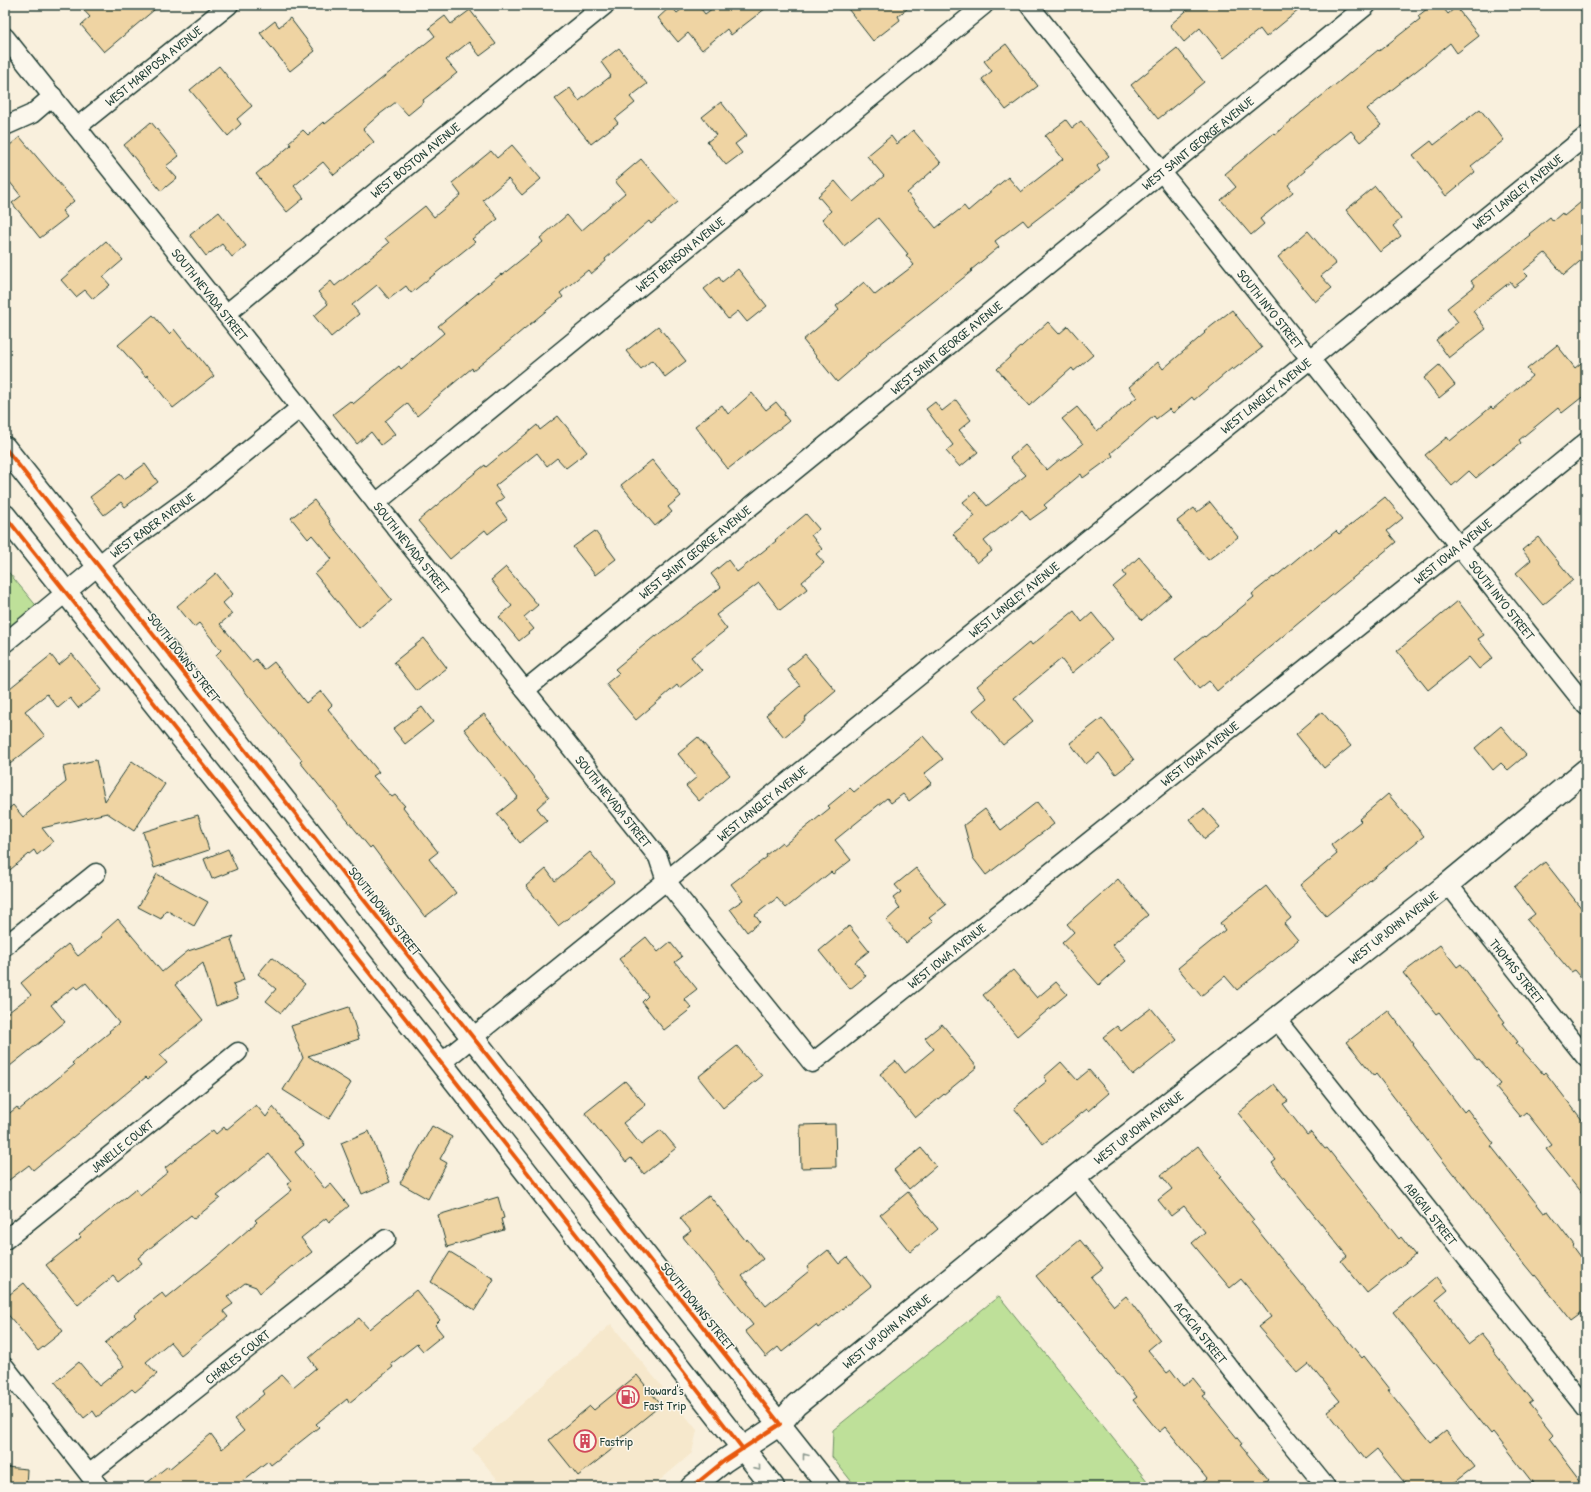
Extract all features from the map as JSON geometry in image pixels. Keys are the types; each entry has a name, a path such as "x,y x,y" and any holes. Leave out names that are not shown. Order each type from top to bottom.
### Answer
{"main road":[{"name":"SOUTH DOWNS STREET","path":"5,448 829,1487"},
{"path":"5,516 441,1063 773,1487"},
{"name":"WEST UPJOHN AVENUE","path":"692,1487 724,1461 780,1424 796,1405 1075,1177 1448,884 1586,770"}],"street":[{"name":"WEST MARIPOSA AVENUE","path":"77,127 229,5"},
{"name":"WEST BOSTON AVENUE","path":"226,314 605,5"},
{"name":"WEST BENSON AVENUE","path":"376,503 984,5"},
{"name":"SOUTH INYO STREET","path":"1029,5 1310,359 1460,545 1586,706"},
{"name":"WEST SAINT GEORGE AVENUE","path":"525,690 1368,5"},
{"name":"SOUTH NEVADA STREET","path":"5,37 658,857 666,881 812,1063"},
{"path":"5,126 32,114 53,96"},
{"name":"WEST LANGLEY AVENUE","path":"441,1063 473,1039 1586,136"},
{"name":"WEST RADER AVENUE","path":"5,643 116,552 196,493 300,408"},
{"name":"WEST IOWA AVENUE","path":"812,1063 1460,545 1586,442"},
{"path":"5,946 96,873"},
{"name":"THOMAS STREET","path":"1448,884 1586,1058"},
{"name":"ABIGAIL STREET","path":"1276,1019 1586,1408"},
{"name":"JANELLE COURT","path":"5,1240 238,1052"},
{"name":"ACACIA STREET","path":"1075,1177 1326,1487"},
{"name":"CHARLES COURT","path":"94,1480 386,1239"},
{"path":"5,1367 94,1480"}],"shaded area":[{"path":"611,1324 697,1430 692,1453 652,1487 504,1487 472,1449"}],"green space":[{"path":"5,568 39,609 5,637"},
{"path":"999,1296 1152,1487 856,1487 832,1457 833,1430"}],"building":[{"path":"79,5 160,5 104,52 81,25 90,17"},
{"path":"687,5 698,5 705,14 717,5 770,5 731,35 727,29 702,50 688,33 678,42 658,18 671,6 677,13"},
{"path":"845,5 912,5 898,16 900,20 873,41"},
{"path":"1193,5 1305,5 1266,37 1260,29 1224,58 1200,28 1184,42 1170,25"},
{"path":"1432,5 1441,5 1448,14 1456,7 1479,36 1457,53 1450,43 1367,109 1381,125 1360,142 1351,131 1304,169 1305,171 1288,185 1293,192 1260,219 1264,224 1251,235 1221,200 1236,187 1225,174 1378,50 1379,51 1420,19 1418,16"},
{"path":"470,10 496,44 480,56 469,42 446,60 457,73 423,100 424,102 408,115 396,102 380,114 363,129 374,142 334,175 323,162 294,186 304,198 287,212 256,174 291,145 289,142 303,130 308,135 323,122 325,124 435,36 429,28 445,16 451,24"},
{"path":"290,18 315,51 290,71 260,33 275,21 279,27"},
{"path":"1006,44 1038,86 1006,110 982,79 992,71 984,61"},
{"path":"619,48 647,84 630,97 635,103 615,119 618,123 591,144 555,99 570,88 579,101 611,76 601,62"},
{"path":"1177,48 1204,82 1158,119 1131,85"},
{"path":"219,66 252,106 237,119 241,124 228,136 190,90"},
{"path":"721,102 747,135 735,144 742,153 726,165 707,142 716,135 702,117"},
{"path":"1480,109 1504,140 1471,166 1475,172 1446,196 1413,155 1431,141 1434,145"},
{"path":"1066,120 1072,128 1081,121 1109,156 1097,166 1100,171 1028,226 1023,220 995,241 999,247 971,270 972,271 865,356 866,357 837,382 803,340 839,310 836,306 864,282 875,295 914,265 906,255 908,254 878,218 844,246 822,219 831,211 818,196 835,181 853,202 884,176 867,156 891,136 897,144 913,130 941,163 907,193 936,228 964,206 968,211 1008,177 1021,192 1063,159 1045,136"},
{"path":"151,122 179,156 166,166 177,178 161,191 124,145"},
{"path":"20,137 74,201 62,211 67,217 40,238 12,203 21,196 5,176 5,149"},
{"path":"512,145 541,179 522,195 508,179 483,200 498,219 472,239 475,242 411,293 406,286 389,299 377,285 352,305 359,314 331,337 314,316 328,304 318,292 331,281 335,286 389,243 385,238 425,206 434,217 461,195 452,183 491,151 497,158"},
{"path":"641,159 678,202 651,224 649,221 605,259 606,261 591,274 588,270 560,293 563,297 473,371 472,368 430,403 431,404 417,416 407,403 385,421 395,434 381,445 371,432 357,444 333,414 350,401 353,404 399,366 401,369 444,333 438,326 501,274 502,275 543,242 540,238 567,215 581,231 625,193 615,181"},
{"path":"1375,186 1401,219 1393,226 1401,236 1380,252 1346,210"},
{"path":"1586,198 1586,256 1564,275 1545,253 1523,271 1528,276 1514,287 1510,282 1473,311 1486,329 1449,358 1436,340 1458,322 1447,308 1475,286 1471,281 1530,235 1529,234 1550,217 1553,221 1562,213 1564,216"},
{"path":"219,212 246,246 232,257 222,244 206,256 190,235"},
{"path":"1308,231 1336,264 1321,276 1332,288 1315,302 1278,257"},
{"path":"106,241 123,260 103,277 110,285 93,299 85,290 76,297 61,280"},
{"path":"738,269 767,306 747,322 738,311 728,319 704,289 719,277 722,282"},
{"path":"1232,310 1262,348 1233,370 1232,368 1194,400 1192,397 1173,413 1169,409 1156,419 1154,416 1111,453 1113,456 1083,478 1081,474 1044,505 1047,508 1030,520 1022,510 984,541 992,551 977,563 953,534 975,516 963,502 975,492 987,506 1026,475 1010,458 1025,445 1047,470 1060,459 1061,461 1083,444 1062,419 1077,407 1097,431 1137,397 1129,387 1158,362 1163,369 1205,333 1204,332"},
{"path":"153,315 169,334 174,329 189,348 191,347 214,376 173,408 147,375 146,377 118,345"},
{"path":"1048,322 1059,334 1068,326 1093,355 1074,371 1072,368 1029,406 997,369"},
{"path":"658,326 686,361 665,377 652,360 641,369 626,351"},
{"path":"1557,345 1575,368 1586,359 1586,394 1562,413 1558,408 1519,440 1521,443 1476,478 1469,471 1452,486 1425,455 1447,437 1450,441 1491,407 1493,409 1532,376 1527,369"},
{"path":"1439,365 1455,385 1439,398 1424,378"},
{"path":"752,393 766,410 776,402 785,413 784,415 789,421 728,469 695,426 722,405 728,414"},
{"path":"956,400 971,420 959,430 978,452 960,467 946,451 953,445 926,409 935,402 942,411"},
{"path":"558,416 587,452 566,468 557,458 547,466 537,453 495,486 504,498 496,504 507,519 488,534 485,530 450,559 418,521 461,484 485,465 486,467 537,425 540,430"},
{"path":"652,460 681,496 668,507 672,512 655,526 621,485"},
{"path":"145,464 158,482 125,507 121,502 104,515 90,497 120,474 124,479"},
{"path":"1385,497 1403,518 1387,531 1396,542 1217,691 1209,681 1199,689 1175,659 1204,636 1205,637 1254,597 1252,594 1310,548 1312,550 1336,531 1339,534"},
{"path":"314,500 330,521 329,522 392,600 359,628 315,574 332,559 312,535 308,539 291,518"},
{"path":"1210,502 1238,537 1208,560 1177,521 1194,508 1197,512"},
{"path":"806,514 819,529 811,535 822,549 816,554 824,563 802,582 807,589 780,610 759,583 716,615 727,629 691,657 702,670 679,688 677,685 636,720 606,684 619,673 615,669 655,636 656,637 721,587 711,574 728,560 737,572 776,541 775,540"},
{"path":"595,531 616,559 595,575 573,547"},
{"path":"1538,537 1573,580 1543,605 1516,573 1531,560 1522,550"},
{"path":"1139,557 1171,595 1142,620 1113,587 1126,576 1123,572"},
{"path":"506,567 538,605 524,617 534,629 519,641 499,617 512,606 491,580"},
{"path":"216,573 233,594 223,603 232,614 220,624 252,662 256,659 264,670 274,662 306,703 321,691 332,705 328,709 379,772 373,776 392,797 395,795 405,806 403,807 438,852 429,859 456,893 425,917 372,846 370,848 300,762 302,760 216,655 221,650 199,623 194,627 177,606"},
{"path":"1458,601 1484,635 1478,639 1493,658 1479,669 1469,657 1428,690 1397,651"},
{"path":"1074,611 1082,622 1092,613 1113,639 1072,673 1061,659 1014,698 1033,721 1003,745 973,710 987,698 977,686 1030,642 1032,645"},
{"path":"424,638 447,668 417,691 394,662"},
{"path":"72,654 102,690 78,708 70,698 58,708 47,694 25,711 45,736 5,768 5,692 51,655 59,665"},
{"path":"805,654 836,691 784,737 766,715 800,686 787,669"},
{"path":"422,707 433,722 405,744 393,729"},
{"path":"1322,712 1351,746 1324,768 1296,734"},
{"path":"484,714 549,797 537,808 547,821 520,843 497,814 518,797 464,729"},
{"path":"1102,718 1134,760 1116,774 1099,753 1086,764 1070,743"},
{"path":"1501,726 1526,755 1508,770 1501,763 1493,770 1475,748"},
{"path":"923,736 943,759 924,774 932,783 909,801 903,794 891,803 887,798 835,840 851,860 833,874 831,872 786,908 777,898 755,915 760,922 747,932 730,909 743,900 731,884 767,857 766,855 782,842 784,845 830,808 828,806 850,788 854,792"},
{"path":"698,737 730,775 699,801 686,786 697,777 678,754"},
{"path":"96,760 105,801 132,761 165,784 134,831 107,813 42,828 53,842 37,855 34,850 5,874 5,812 13,805 23,817 66,782 63,767"},
{"path":"1388,794 1424,836 1326,916 1300,885 1337,854 1331,845 1361,821 1359,819"},
{"path":"1037,802 1054,824 986,875 973,858 964,825 985,809 1001,830"},
{"path":"1204,809 1220,827 1205,839 1190,819"},
{"path":"198,815 209,850 154,868 143,832"},
{"path":"228,849 237,869 212,879 204,859"},
{"path":"590,852 614,882 558,926 526,886 546,869 555,881"},
{"path":"1545,862 1586,914 1586,983 1575,970 1571,972 1527,920 1535,914 1514,887"},
{"path":"916,868 946,905 929,918 933,922 906,943 886,921 900,908 893,898 901,892 895,885"},
{"path":"157,874 208,902 194,926 166,910 161,919 138,907"},
{"path":"1118,879 1148,915 1112,945 1126,961 1099,985 1062,943 1074,932 1067,924"},
{"path":"1266,886 1291,918 1284,924 1298,941 1237,990 1225,976 1201,996 1178,968 1225,930 1220,923"},
{"path":"118,919 162,972 188,951 234,936 231,940 244,980 233,984 238,998 216,1006 203,963 175,985 203,1020 160,1055 167,1063 148,1079 146,1077 33,1170 29,1165 5,1183 5,1117 17,1107 19,1110 74,1065 72,1063 119,1023 86,983 78,989 75,986 51,1005 65,1022 5,1070 5,1015 31,995 21,983 68,944 78,956 102,937 100,935"},
{"path":"849,926 869,951 855,962 866,976 850,989 819,951"},
{"path":"646,937 658,952 670,942 682,957 675,962 697,989 684,999 692,1008 664,1030 642,1002 648,996 619,959"},
{"path":"1440,945 1457,967 1461,964 1505,1022 1503,1023 1518,1042 1516,1043 1543,1074 1545,1072 1586,1125 1586,1199 1546,1149 1552,1145 1526,1112 1520,1117 1496,1088 1501,1084 1479,1059 1477,1060 1439,1012 1436,1014 1403,973"},
{"path":"272,957 305,984 281,1013 266,1001 276,989 258,974"},
{"path":"1013,970 1037,998 1056,982 1067,994 1017,1036 983,995"},
{"path":"349,1007 359,1039 308,1056 351,1083 329,1119 283,1090 303,1058 291,1026"},
{"path":"1151,1008 1177,1040 1133,1075 1103,1037 1117,1026 1121,1031"},
{"path":"1388,1010 1464,1112 1467,1109 1494,1144 1491,1146 1544,1213 1548,1211 1574,1245 1573,1246 1586,1264 1586,1309 1571,1320 1535,1275 1534,1276 1520,1259 1376,1074 1374,1076 1347,1042"},
{"path":"942,1024 977,1067 915,1118 880,1074 896,1061 905,1073 934,1049 925,1038"},
{"path":"737,1046 762,1076 723,1108 698,1077"},
{"path":"1061,1062 1077,1080 1089,1070 1109,1093 1088,1111 1087,1109 1043,1144 1014,1108 1047,1081 1044,1077"},
{"path":"625,1081 646,1105 623,1123 641,1145 661,1130 676,1148 644,1174 631,1158 626,1162 585,1113"},
{"path":"1274,1084 1288,1101 1283,1104 1307,1135 1311,1132 1325,1149 1327,1148 1399,1239 1401,1237 1415,1255 1367,1293 1341,1261 1347,1256 1272,1163 1276,1160 1238,1113"},
{"path":"256,1105 266,1117 273,1107 304,1145 295,1152 325,1189 331,1184 349,1206 329,1222 326,1218 301,1238 312,1252 293,1267 292,1266 260,1293 256,1287 245,1283 227,1297 233,1304 223,1311 228,1317 181,1355 170,1342 146,1362 157,1374 135,1392 132,1389 97,1417 93,1411 84,1418 55,1382 79,1362 99,1386 124,1366 105,1343 136,1317 134,1315 162,1293 166,1298 218,1256 257,1222 255,1220 292,1190 287,1184 291,1181 269,1154 217,1196 220,1198 194,1219 191,1215 138,1258 142,1263 118,1282 113,1276 78,1305 46,1265 81,1237 79,1235 136,1189 140,1195 168,1172 165,1168 213,1130 216,1134 224,1127 226,1130"},
{"path":"835,1124 836,1167 801,1168 800,1125"},
{"path":"432,1126 452,1137 440,1159 447,1163 428,1199 400,1183"},
{"path":"369,1131 390,1182 362,1194 341,1143"},
{"path":"1198,1146 1222,1177 1220,1178 1254,1220 1251,1222 1362,1358 1364,1356 1390,1389 1388,1390 1431,1443 1446,1431 1474,1467 1448,1487 1408,1487 1377,1449 1365,1459 1327,1411 1340,1401 1309,1364 1298,1373 1258,1327 1271,1317 1260,1302 1241,1279 1230,1288 1192,1243 1205,1232 1184,1206 1171,1216 1158,1200 1172,1189 1161,1175"},
{"path":"921,1148 936,1166 909,1189 894,1170"},
{"path":"908,1192 938,1229 910,1252 880,1215"},
{"path":"709,1195 746,1241 747,1239 763,1259 742,1276 766,1306 809,1271 807,1267 828,1250 839,1264 847,1257 871,1286 818,1328 816,1325 782,1352 778,1347 766,1357 745,1331 753,1325 683,1237 691,1231 680,1218"},
{"path":"498,1197 504,1218 501,1219 504,1230 447,1247 438,1215"},
{"path":"1080,1240 1103,1268 1091,1277 1114,1306 1126,1296 1160,1340 1148,1350 1167,1373 1171,1370 1183,1386 1193,1378 1206,1394 1203,1396 1269,1480 1260,1487 1197,1487 1207,1479 1165,1427 1159,1432 1133,1400 1137,1397 1036,1276"},
{"path":"450,1252 494,1279 475,1310 431,1282"},
{"path":"1437,1277 1448,1290 1436,1300 1451,1320 1450,1321 1468,1344 1481,1334 1533,1401 1529,1404 1553,1434 1549,1438 1586,1487 1536,1487 1493,1432 1491,1434 1393,1312"},
{"path":"24,1283 63,1331 38,1351 5,1311 5,1298"},
{"path":"416,1290 440,1320 435,1325 443,1335 423,1351 417,1344 391,1364 393,1367 349,1403 347,1399 316,1424 319,1427 271,1465 268,1461 235,1487 142,1487 168,1466 169,1469 211,1434 222,1449 244,1431 234,1419 264,1394 262,1391 282,1375 293,1387 316,1368 309,1358 324,1345 359,1318 369,1329"},
{"path":"637,1375 661,1405 618,1440 620,1443 578,1476 549,1440 590,1406 594,1410"},
{"path":"5,1467 27,1469 26,1487 5,1487"}],"cycle path":[{"path":"5,448 780,1424 724,1461 692,1487"},
{"path":"5,516 441,1063 743,1449"}],"place":[{"name":"Howard's Fast Trip","path":"628,1397"},
{"name":"Fastrip","path":"585,1441"}]}
